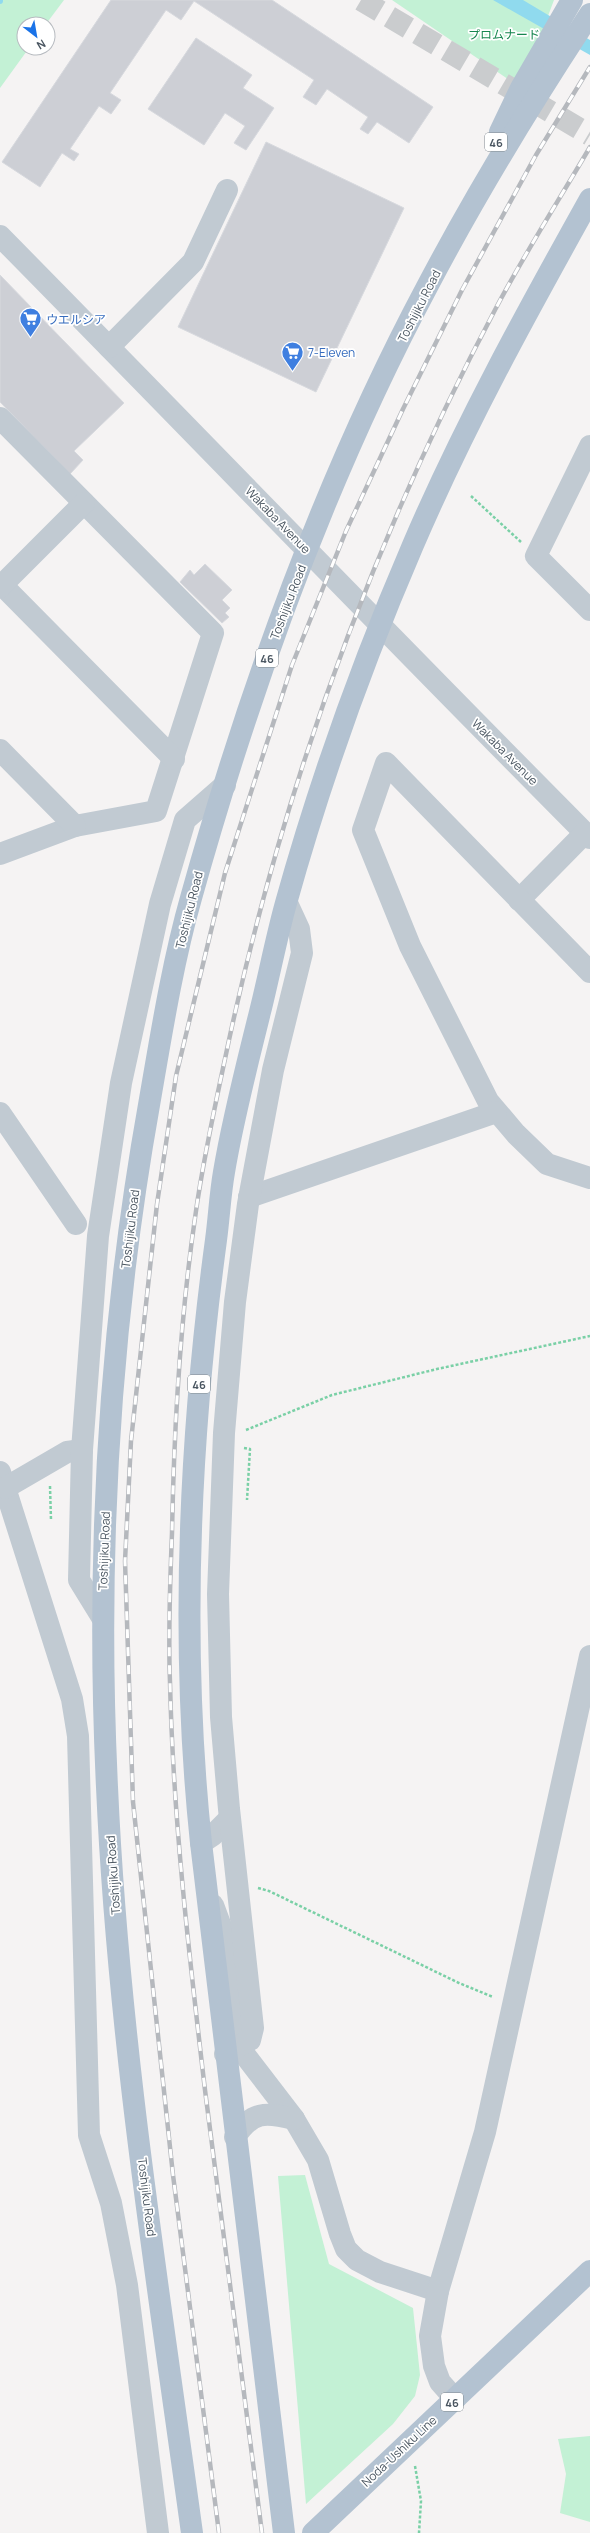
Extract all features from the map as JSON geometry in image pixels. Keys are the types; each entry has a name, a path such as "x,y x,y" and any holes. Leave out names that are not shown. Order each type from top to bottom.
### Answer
{"main road":[{"name":"46","path":"426,288 521,88 572,0"},
{"name":"Toshijiku Road","path":"192,2533 143,2172 116,1927 106,1786 103,1620 106,1474 118,1334 137,1172 160,1043 189,904 225,785 275,632 357,431 426,288 537,95 590,14"},
{"name":"46","path":"284,2533 235,2137 232,2050 206,1889 201,1843 189,1623 193,1472 198,1396 206,1309 224,1171 241,1089 286,903 338,740 380,627 412,546 452,458 495,374 589,201"},
{"name":"Noda-Ushiku Line","path":"314,2533 590,2271"}],"street":[{"path":"109,347 192,276 193,262 226,204"},
{"name":"Wakaba Avenue","path":"0,236 308,550 380,627 587,835"},
{"path":"0,854 74,826 156,811 174,759 213,633 1,420"},
{"path":"590,446 536,556 590,610"},
{"path":"84,504 1,586 174,759"},
{"path":"0,750 74,826"},
{"path":"590,972 386,763 363,830 410,946 488,1102 547,1164 590,1178"},
{"path":"103,1620 79,1580 82,1450 98,1236 121,1083 160,904 185,820 225,785"},
{"path":"519,900 587,835"},
{"path":"286,903 299,929 302,952 273,1070 249,1197 235,1302 224,1433 218,1602 221,1717 236,1884 253,2028 250,2040 232,2050 294,2119 318,2160 340,2234 346,2249 357,2260 380,2272 438,2291"},
{"path":"249,1197 496,1112"},
{"path":"0,1113 76,1224"},
{"path":"82,1450 67,1452 2,1480 72,1699 78,1736 89,2135 111,2203 127,2285 158,2533"},
{"path":"455,2399 440,2382 434,2366 430,2336 438,2291 485,2132 590,1656"},
{"path":"201,1843 213,1835 230,1819"},
{"path":"235,2137 244,2122 258,2116 274,2114 294,2119"}],"path":[{"path":"471,496 536,556"},
{"path":"224,1433 238,1434 332,1395 437,1369 590,1336"},
{"path":"247,1500 250,1448"},
{"path":"50,1482 52,1520"},
{"path":"236,1884 269,1891 459,1983 513,2005"},
{"path":"409,2442 421,2501 419,2533"}],"green space":[{"path":"0,0 64,0 52,16 16,16 16,56 23,56 0,88"},
{"name":"プロムナード","path":"392,0 554,0 521,88"},
{"path":"305,2175 329,2264 413,2308 420,2375 415,2396 393,2424 306,2504 278,2176"},
{"path":"590,2436 590,2522 560,2513 566,2474 558,2439"}],"water":[{"path":"493,0 523,0 590,40 590,55"}],"building":[{"path":"111,0 272,0 433,107 409,143 377,122 368,134 360,129 368,117 327,89 316,105 303,97 314,80 194,1 181,20 166,10 110,93 121,100 111,114 99,106 70,149 79,154 74,161 62,153 40,187 2,162"},
{"path":"196,38 252,75 243,88 274,108 246,150 234,143 245,126 225,113 204,145 148,109"},
{"path":"266,142 404,208 316,392 178,327"},
{"name":"ウエルシア","path":"0,275 124,403 74,451 83,460 70,474 0,402"},
{"path":"205,564 232,590 222,600 230,608 225,613 229,617 222,623 180,582 190,570 194,575"}],"tunnel":[{"path":"361,0 590,135"}],"railway":[{"path":"219,2533 173,2175 133,1802 125,1561 131,1441 157,1204 176,1076 225,873 292,665 346,531 403,409 462,290 536,155 590,67"},
{"path":"262,2533 199,2039 174,1784 169,1663 174,1452 182,1331 190,1251 199,1190 211,1126 251,945 305,757 337,665 372,574 452,395 507,287 590,147"}],"place":[{"name":"ウエルシア","path":"31,338"},
{"name":"7-Eleven","path":"293,372"}]}
